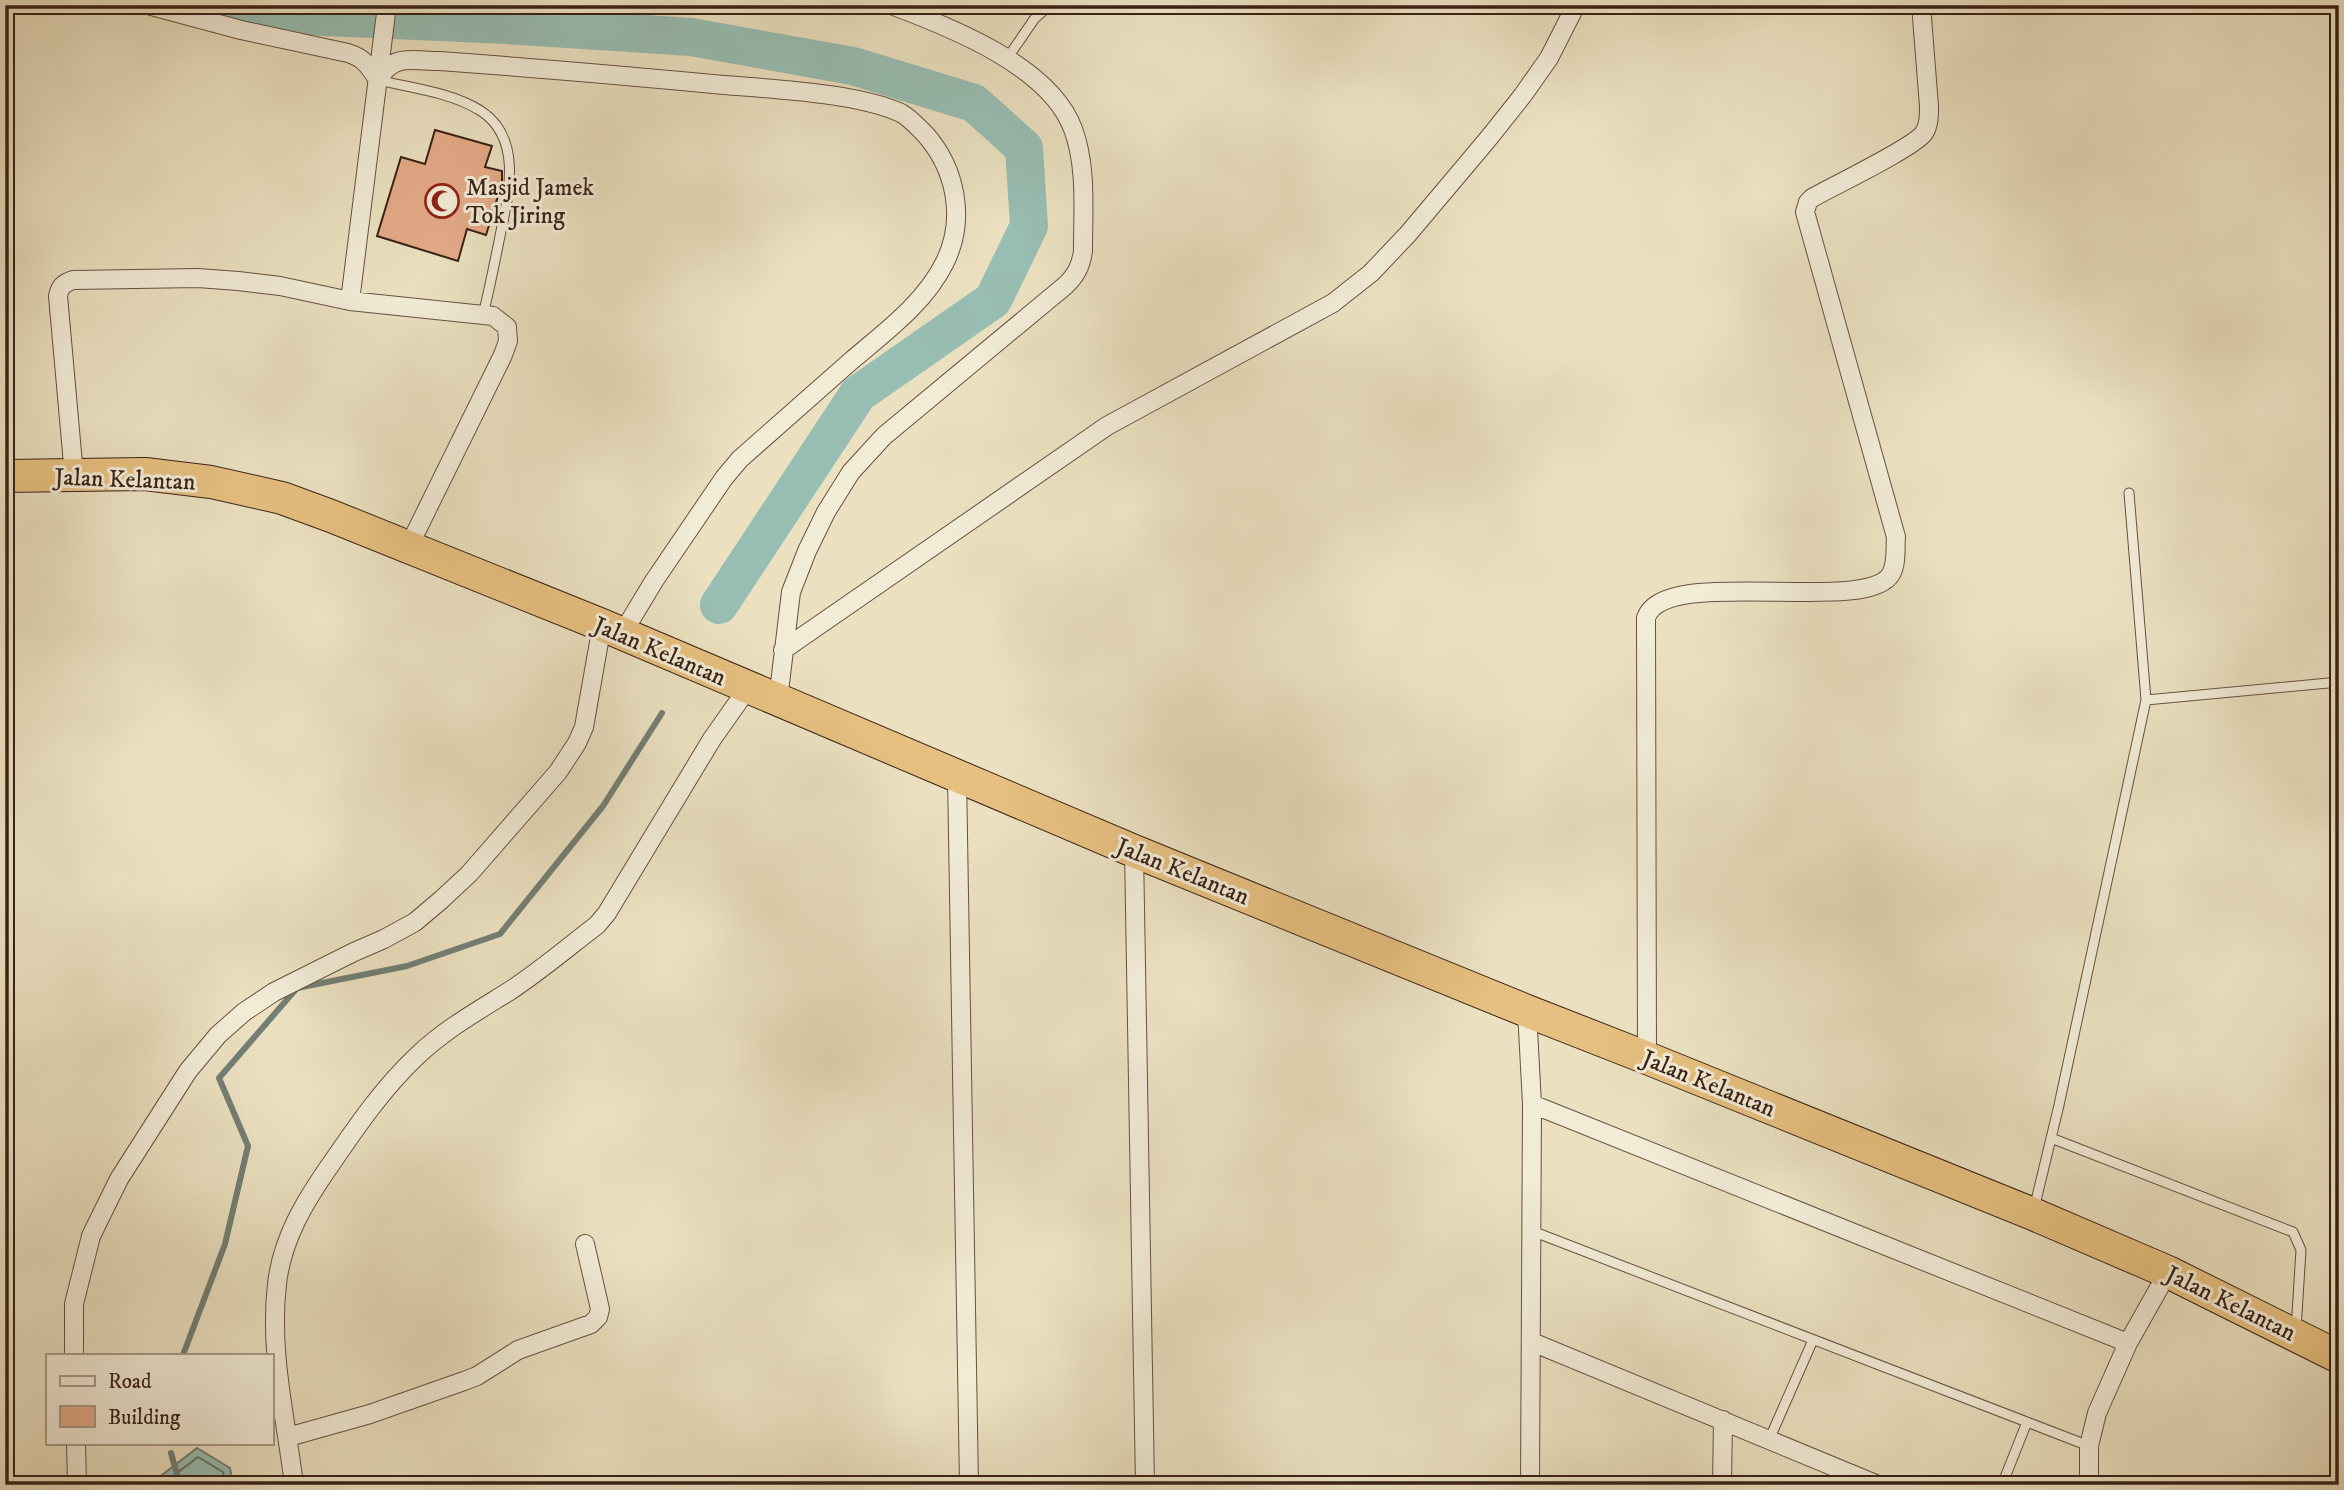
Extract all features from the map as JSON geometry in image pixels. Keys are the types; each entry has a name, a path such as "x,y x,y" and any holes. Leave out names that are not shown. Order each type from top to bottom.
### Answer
{"highway":[{"name":"Jalan Kelantan","path":"5,476 145,474 211,482 282,498 409,546 1134,851 1527,1012 2033,1214 2168,1272 2339,1357"}],"street":[{"path":"148,5 241,30 348,53 360,57 379,71"},
{"path":"350,301 387,5"},
{"path":"778,700 791,592 826,512 851,472 884,436 1066,285 1082,263 1082,174 1074,131 1064,108 1049,89 976,41 891,5"},
{"path":"783,650 1107,426 1333,303 1371,273 1408,234 1523,95 1549,58 1576,5"},
{"path":"1647,1058 1648,612 1656,604 1685,595 1762,590 1846,592 1881,584 1891,574 1896,537 1805,212 1812,198 1909,145 1925,132 1929,121 1929,106 1921,5"},
{"path":"74,1354 74,1304 91,1236 119,1179 188,1071 218,1035 244,1012 274,992 415,922 469,874 558,772 577,743 617,632 642,600 724,478 740,459 891,327 929,287 953,243 956,208 954,190 948,169 937,148 904,114 879,106 841,97 745,86 440,61 394,62 379,71"},
{"path":"74,475 58,296 62,285 67,282 198,278 238,281 280,286 350,301 493,316 508,327 508,341 409,546"},
{"path":"294,1485 279,1394 276,1319 277,1283 287,1242 299,1214 363,1116 415,1057 442,1035 509,991 597,925 607,914 744,686"},
{"path":"957,776 969,1485"},
{"path":"1134,851 1145,1485"},
{"path":"1527,1012 1532,1104 1530,1485"},
{"path":"1532,1104 2128,1343"},
{"path":"288,1437 370,1414 464,1381 477,1376 518,1350 591,1324 598,1317 600,1309 585,1244"},
{"path":"2089,1485 2089,1446 2097,1413 2128,1343 2168,1272"},
{"path":"1532,1342 1878,1485"},
{"path":"1722,1485 1723,1420"},
{"path":"76,1444 77,1485"}],"lane":[{"path":"1006,60 1035,18 1050,5"},
{"path":"379,71 460,100 483,113 499,130 508,152 510,175 508,198 484,315"},
{"path":"2033,1214 2052,1138 2146,700 2129,492"},
{"path":"2146,700 2339,682"},
{"path":"2052,1138 2292,1232 2301,1250 2295,1335"},
{"path":"1532,1231 2089,1446"},
{"path":"1769,1440 1814,1340"},
{"path":"2002,1485 2026,1423"}],"water":[{"path":"197,1448 230,1468 233,1485 149,1485"}],"building":[{"name":"Masjid Jamek Tok Jiring","path":"435,130 492,146 485,167 502,171 502,183 486,235 467,229 458,261 377,236 401,157 425,164"}],"waterway":[{"path":"220,5 304,16 691,37 853,66 974,103 1024,148 1029,226 993,300 858,394 719,605"},
{"path":"183,1354 225,1244 248,1146 219,1078 297,988 407,966 500,934 603,806 662,713"},
{"path":"171,1453 180,1485"}],"place":[{"name":"Masjid Jamek Tok Jiring","path":"442,201"}]}
